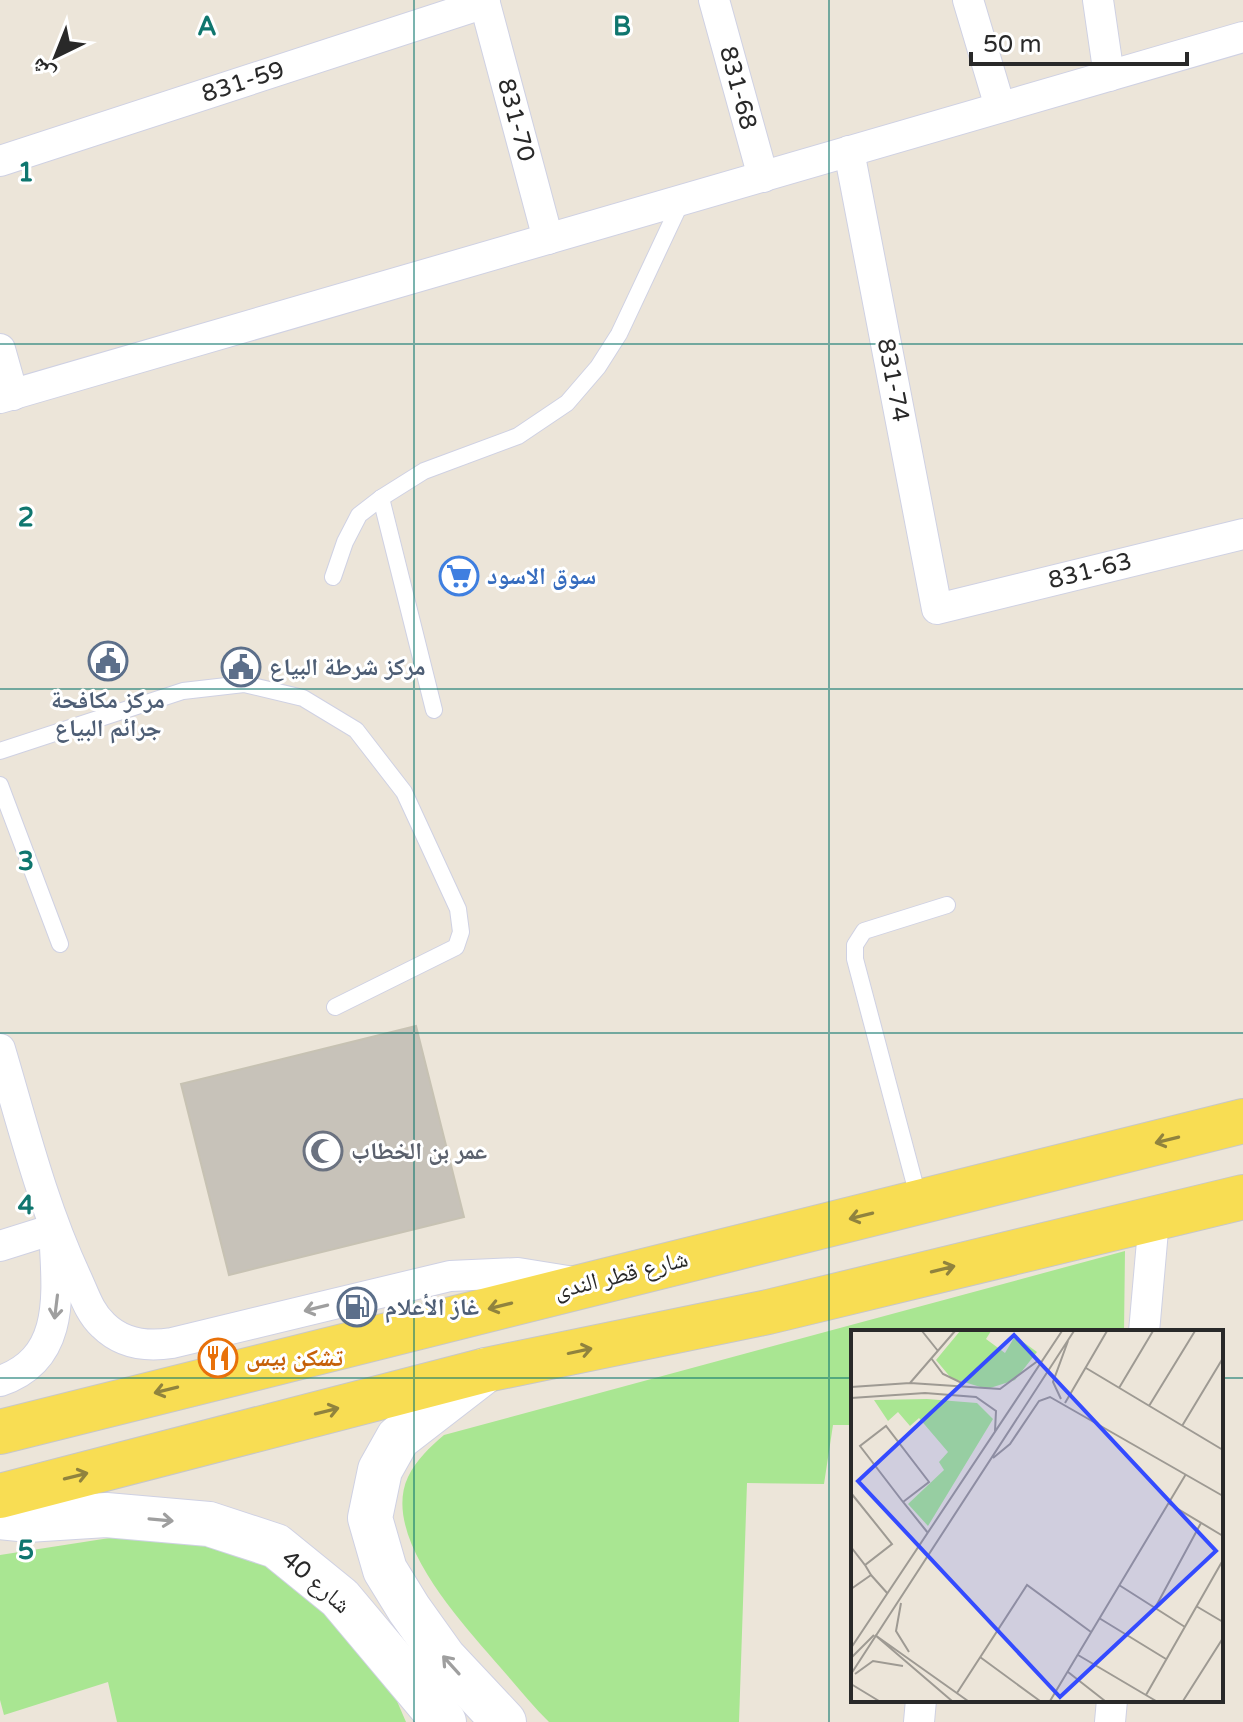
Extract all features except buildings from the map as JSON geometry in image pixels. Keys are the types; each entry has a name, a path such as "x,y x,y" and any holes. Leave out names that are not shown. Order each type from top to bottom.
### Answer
{"main road":[{"name":"شارع قطر الندى","path":"0,1432 1243,1121"},
{"path":"0,1496 486,1370 768,1312 1243,1197"},
{"path":"486,1370 398,1438 380,1470 370,1518 385,1570 409,1609 444,1658 504,1722"},
{"name":"شارع 40","path":"0,1517 27,1520 106,1515 209,1524 276,1546 340,1598 444,1722"},
{"path":"409,1609 372,1635 415,1722"}],"street":[{"name":"831-68","path":"714,0 763,177"},
{"path":"968,0 1000,107"},
{"path":"1098,0 1109,76"},
{"name":"831-59","path":"0,161 485,2"},
{"name":"831-70","path":"485,2 548,239"},
{"path":"0,349 7,396 1243,37"},
{"name":"831-74","path":"849,151 937,609"},
{"name":"831-63","path":"937,609 1243,534"},
{"path":"0,1049 54,1229 94,1315 115,1335 143,1345 172,1343 450,1276 518,1273 585,1284"},
{"path":"1144,1330 1154,1219"},
{"path":"0,1246 54,1229"},
{"path":"0,1381 12,1377 36,1358 52,1330 58,1297 54,1229"},
{"path":"919,1722 921,1702"},
{"path":"1110,1722 1112,1702"}],"lane":[{"path":"333,577 345,542 359,515 381,498 424,471 518,436 567,403 598,367 619,334 682,200"},
{"path":"381,498 434,710"},
{"path":"0,751 183,691 244,684 303,698 356,730 404,792 458,909 461,932 456,947 335,1007"},
{"path":"0,785 60,944"},
{"path":"919,1201 855,959 855,945 864,931 947,905"}],"green space":[{"path":"1125,1251 1124,1330 851,1330 851,1425 833,1425 824,1484 747,1483 739,1722 549,1722 448,1604 415,1552 402,1501 408,1477 419,1459 444,1435"},
{"path":"174,1528 233,1538 378,1657 406,1722 117,1722 108,1682 4,1715 0,1700 0,1555"}],"place":[{"name":"سوق الاسود","path":"459,576"},
{"name":"مركز مكافحة جرائم البياع","path":"108,661"},
{"name":"مركز شرطة البياع","path":"241,667"},
{"name":"عمر بن الخطاب","path":"323,1151"},
{"name":"غاز الأعلام","path":"357,1307"},
{"name":"تشكن بيس","path":"218,1358"}]}
